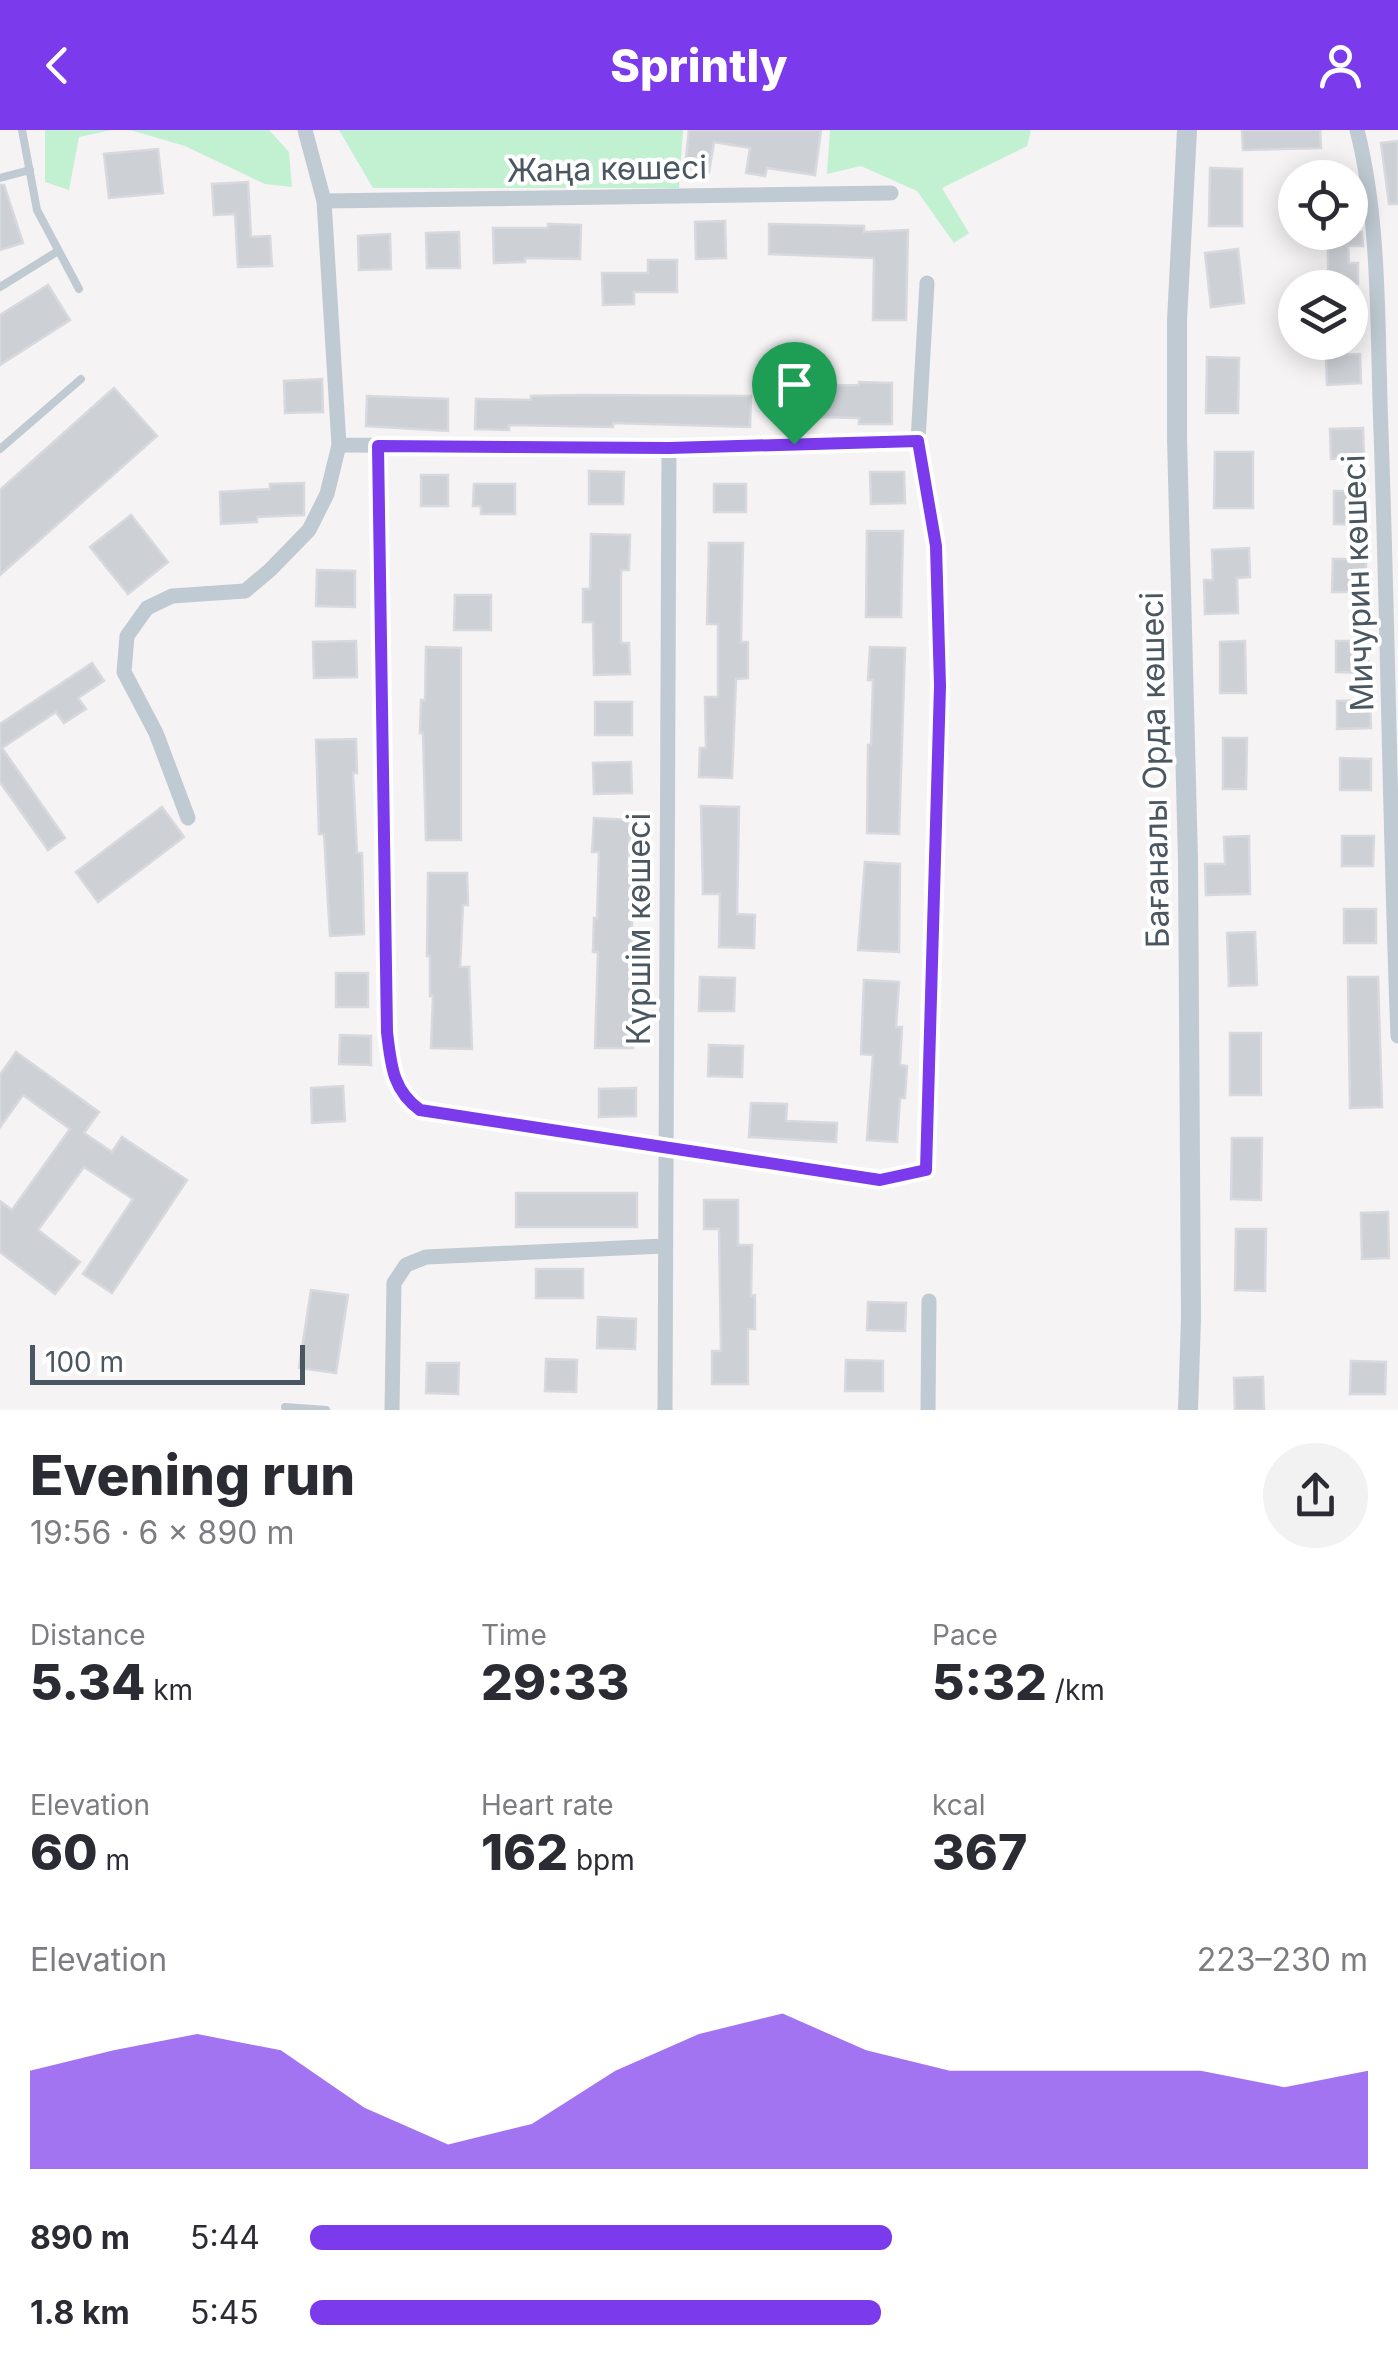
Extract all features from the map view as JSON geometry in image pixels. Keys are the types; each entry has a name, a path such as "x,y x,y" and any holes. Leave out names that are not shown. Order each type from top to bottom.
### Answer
{"street":[{"path":"188,818 156,733 124,672 126,636 147,608 172,596 244,591 310,530 327,494 339,445 324,201 306,130"},
{"name":"Бағаналы Орда көшесі","path":"1186,130 1177,320 1188,860 1191,1301 1188,1410"},
{"name":"Мичурин көшесі","path":"1357,130 1365,160 1372,230 1388,617 1398,1036"},
{"name":"Жаңа көшесі","path":"324,201 891,192"},
{"path":"378,446 387,1032 396,1084 404,1098 420,1110 880,1180 926,1170 940,686 936,546 918,441 927,283"},
{"path":"339,445 669,448 918,441"},
{"name":"Күршім көшесі","path":"665,1410 669,448"},
{"path":"392,1410 394,1284 406,1265 426,1257 664,1246"},
{"path":"928,1301 928,1410"}],"lane":[{"path":"22,130 37,210 78,288"},
{"path":"0,178 30,170"},
{"path":"0,287 58,250"},
{"path":"0,449 81,379"},
{"path":"285,1407 326,1410"}],"green space":[{"path":"45,130 111,130 79,137 69,190 45,182"},
{"path":"130,130 269,130 289,152 292,187 265,184 185,146"},
{"path":"339,130 683,130 679,188 373,188"},
{"path":"830,130 1031,130 1027,146 942,188 969,233 954,243 917,191 861,166 827,174"}],"building":[{"path":"689,130 821,130 815,175 767,168 765,176 746,173 750,148 714,142 709,172 685,168"},
{"path":"1242,130 1320,130 1321,148 1243,150"},
{"path":"1398,141 1398,204 1389,204 1381,143"},
{"path":"158,149 163,193 109,198 104,154"},
{"path":"1210,168 1242,169 1242,226 1209,226"},
{"path":"248,182 251,237 270,236 272,266 238,267 235,214 214,215 212,184"},
{"path":"0,185 4,185 23,243 0,250"},
{"path":"725,221 726,258 696,259 695,222"},
{"path":"548,224 581,225 580,259 525,258 525,262 494,263 493,228 548,228"},
{"path":"769,224 864,226 864,232 908,230 906,320 873,320 874,258 769,254"},
{"path":"459,232 460,268 427,268 426,233"},
{"path":"390,234 391,269 359,270 358,236"},
{"path":"1238,249 1244,303 1211,307 1205,253"},
{"path":"1328,250 1348,250 1349,263 1358,263 1358,270 1328,270"},
{"path":"648,260 677,260 677,292 634,292 634,304 603,305 602,273 648,273"},
{"path":"48,285 70,320 0,365 0,315"},
{"path":"1207,357 1239,358 1238,413 1206,413"},
{"path":"1326,360 1360,360 1361,383 1327,385"},
{"path":"763,364 795,366 794,397 762,395"},
{"path":"322,379 323,412 285,413 284,381"},
{"path":"892,383 892,424 859,424 859,418 813,417 813,386"},
{"path":"114,388 157,436 0,575 0,490"},
{"path":"367,396 448,399 448,431 366,426"},
{"path":"531,396 751,396 750,427 613,423 613,427 509,425 509,430 475,429 476,399 531,400"},
{"path":"1363,428 1364,457 1331,459 1330,429"},
{"path":"1215,452 1253,452 1253,508 1214,508"},
{"path":"589,471 624,472 623,504 589,504"},
{"path":"870,472 904,472 905,503 871,504"},
{"path":"421,475 448,475 448,506 421,506"},
{"path":"304,483 304,515 257,517 257,522 221,524 220,492"},
{"path":"474,484 515,484 515,514 481,514 481,506 473,506"},
{"path":"714,484 746,484 746,512 714,512"},
{"path":"1334,491 1366,491 1366,525 1334,524"},
{"path":"131,515 168,562 128,594 90,547"},
{"path":"867,531 903,531 901,617 866,617"},
{"path":"591,534 630,535 629,570 621,570 621,643 629,643 630,674 594,675 593,622 583,622 583,589 590,589"},
{"path":"709,543 743,543 741,642 748,642 748,678 736,679 732,778 699,777 700,748 706,748 705,697 718,697 718,624 707,624"},
{"path":"1249,548 1250,577 1237,578 1238,613 1205,614 1204,580 1213,580 1212,550"},
{"path":"1333,559 1366,559 1366,592 1332,592"},
{"path":"317,570 355,571 355,607 316,606"},
{"path":"455,595 491,595 491,630 454,630"},
{"path":"356,641 357,677 314,678 313,642"},
{"path":"1245,641 1246,693 1220,693 1220,642"},
{"path":"1336,641 1368,641 1368,673 1336,672"},
{"path":"426,647 461,648 461,840 426,840 420,733"},
{"path":"870,647 905,648 899,834 867,833 873,680 868,680"},
{"path":"92,663 104,681 78,698 86,709 64,723 56,712 2,748 65,838 48,850 0,782 0,724"},
{"path":"1370,700 1371,728 1337,729 1337,701"},
{"path":"595,702 632,702 632,735 595,735"},
{"path":"1223,738 1247,738 1246,789 1223,789"},
{"path":"356,739 357,773 353,773 357,853 362,853 364,934 330,936 324,834 319,834 316,740"},
{"path":"1340,758 1371,759 1371,790 1340,790"},
{"path":"631,762 632,793 594,794 593,763"},
{"path":"701,806 739,807 737,914 755,915 754,948 719,947 720,894 703,894"},
{"path":"162,807 184,837 98,902 76,872"},
{"path":"594,818 631,820 628,869 634,869 630,976 633,1048 595,1048 598,952 593,952 599,852 592,852"},
{"path":"1249,836 1250,894 1206,895 1205,864 1225,864 1224,837"},
{"path":"1342,836 1374,836 1373,866 1342,866"},
{"path":"865,862 900,864 899,952 858,950"},
{"path":"428,873 467,873 468,905 463,905 460,967 469,967 472,1049 431,1048"},
{"path":"1344,909 1376,909 1376,943 1344,943"},
{"path":"1255,932 1257,985 1229,986 1227,933"},
{"path":"336,973 368,973 368,1007 336,1007"},
{"path":"700,977 735,978 734,1011 699,1011"},
{"path":"1348,977 1378,977 1382,1107 1350,1108"},
{"path":"864,980 899,982 896,1027 902,1027 900,1065 907,1066 897,1142 867,1140 873,1055 861,1054"},
{"path":"1230,1033 1261,1033 1261,1095 1230,1095"},
{"path":"340,1035 371,1036 371,1065 339,1064"},
{"path":"709,1045 743,1046 742,1077 708,1076"},
{"path":"16,1052 99,1112 84,1133 112,1152 122,1137 187,1180 112,1293 83,1274 133,1199 84,1167 38,1230 80,1262 55,1294 0,1252 0,1201 12,1210 70,1129 23,1095 0,1127 0,1075"},
{"path":"343,1086 345,1121 312,1123 311,1088"},
{"path":"636,1088 636,1116 599,1117 599,1089"},
{"path":"751,1103 787,1104 786,1121 837,1123 836,1142 749,1137"},
{"path":"1232,1138 1262,1138 1261,1200 1231,1199"},
{"path":"516,1193 637,1193 637,1227 516,1227"},
{"path":"704,1200 738,1200 738,1245 752,1245 755,1329 748,1329 748,1384 712,1384 712,1351 721,1351 719,1229 704,1229"},
{"path":"1388,1212 1389,1258 1362,1259 1361,1213"},
{"path":"1236,1229 1266,1229 1265,1291 1235,1290"},
{"path":"536,1269 583,1269 583,1298 536,1298"},
{"path":"311,1290 348,1295 336,1373 299,1368"},
{"path":"868,1302 906,1303 905,1331 867,1330"},
{"path":"598,1317 636,1319 635,1349 597,1348"},
{"path":"546,1359 577,1360 576,1392 545,1391"},
{"path":"846,1360 883,1361 883,1391 845,1391"},
{"path":"1351,1361 1386,1362 1385,1394 1350,1394"},
{"path":"427,1363 459,1363 458,1394 426,1393"},
{"path":"1263,1377 1264,1410 1235,1410 1234,1378"}],"route":[{"path":"918,441 936,546 940,686 926,1170 880,1180 420,1110 404,1098 396,1084 387,1032 378,446 669,448 794,444 918,441"}]}
